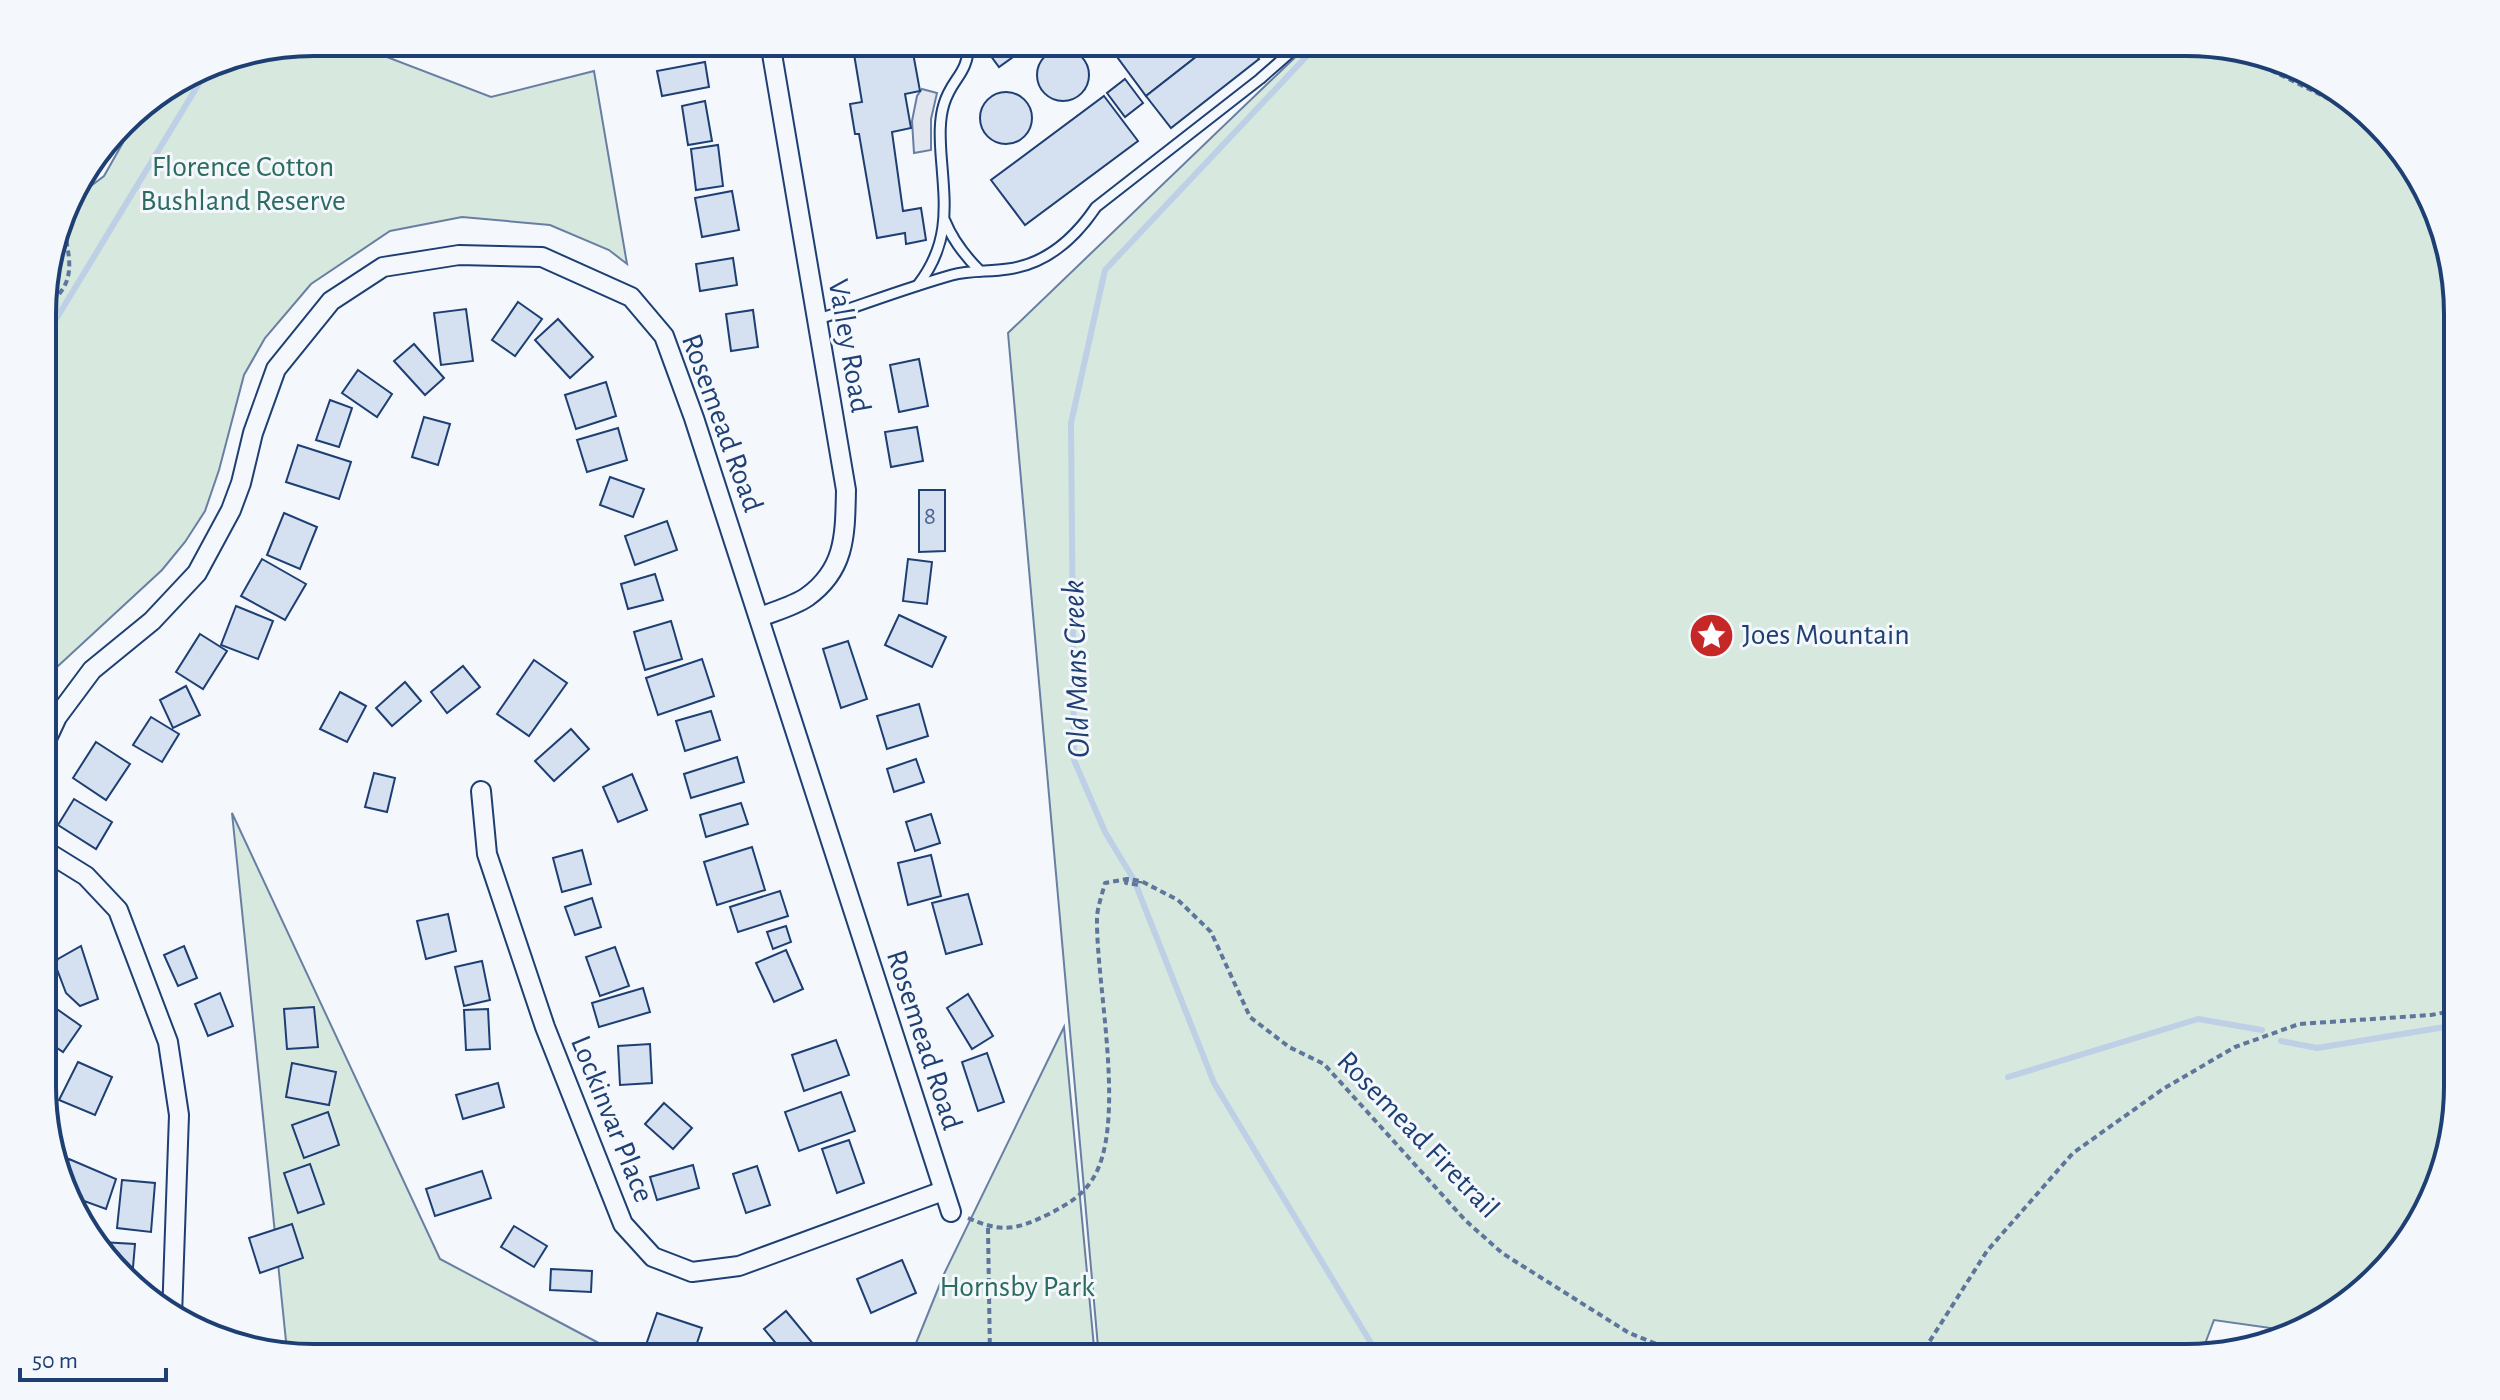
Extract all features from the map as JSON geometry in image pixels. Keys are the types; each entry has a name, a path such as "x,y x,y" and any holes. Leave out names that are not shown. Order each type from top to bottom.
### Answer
{"street":[{"name":"Valley Road","path":"760,617 806,598 836,569 845,533 846,490 772,57"},
{"name":"Rosemead Road","path":"56,719 92,670 152,621 197,573 231,510 253,433 276,369 331,301 383,267 459,255 542,257 631,297 664,336 760,617 951,1212"},
{"name":"Lockinvar Place","path":"481,791 487,854 545,1027 623,1224 653,1257 692,1272 739,1266 943,1191"},
{"path":"56,857 86,876 118,910 168,1042 179,1115 173,1301"}],"lane":[{"path":"816,320 957,273 1028,265 1045,257 1081,229 1096,207 1286,56"},
{"path":"918,285 931,268 940,248 944,217 940,130 944,103 966,69 967,57"},
{"path":"944,217 951,235 980,271"}],"path":[{"path":"2277,73 2321,95"},
{"path":"57,295 71,275 71,255 66,243"},
{"name":"Rosemead Firetrail","path":"990,1344 988,1228 1024,1226 1075,1201 1093,1179 1105,1147 1110,1070 1096,916 1105,883 1127,879 1141,881 1178,900 1211,932 1250,1017 1289,1047 1324,1064 1465,1220 1502,1253 1629,1333 1655,1343"},
{"path":"1928,1343 1987,1251 2073,1153 2163,1089 2235,1047 2299,1024 2443,1013"}],"green space":[{"path":"1296,56 2186,56 2220,58 2253,65 2285,76 2343,109 2369,131 2409,185 2430,231 2439,263 2443,297 2443,1103 2439,1137 2430,1169 2409,1215 2391,1243 2369,1269 2315,1309 2273,1328 2214,1320 2203,1343 1098,1344 1008,333"},
{"name":"Florence Cotton Bushland Reserve","path":"297,57 387,57 491,97 594,71 627,264 609,250 550,225 462,217 390,231 311,284 265,338 244,375 205,511 185,542 162,570 56,668 58,280 76,215 90,186 104,176 125,139 157,109 215,76 263,61"},
{"path":"232,813 440,1259 600,1344 286,1342"},
{"name":"Hornsby Park","path":"1064,1027 1094,1344 916,1344 944,1274"}],"shaded area":[{"path":"922,89 937,93 931,119 931,150 914,153 912,121 917,96"}],"building":[{"path":"1257,56 1259,59 1171,128 1146,96 1196,57"},
{"path":"854,57 914,57 920,91 905,94 911,128 892,132 903,211 921,208 926,240 906,244 905,233 877,238 859,134 855,134 850,104 862,102"},
{"path":"991,57 1014,57 999,67"},
{"path":"1044,57 1082,57 1087,65 1087,85 1082,94 1073,99 1053,99 1044,94 1039,85 1037,75"},
{"path":"1117,57 1196,57 1146,96"},
{"path":"705,62 709,87 662,96 657,71"},
{"path":"1125,79 1143,103 1125,117 1107,93"},
{"path":"1006,92 1025,99 1032,118 1025,137 1006,144 987,137 980,118 987,99"},
{"path":"1104,96 1138,141 1025,225 991,180"},
{"path":"705,101 712,141 688,145 682,106"},
{"path":"718,145 723,186 696,190 691,149"},
{"path":"732,191 739,230 702,237 695,198"},
{"path":"733,258 737,285 700,291 696,264"},
{"path":"518,302 542,319 515,356 492,340"},
{"path":"466,309 473,361 441,365 434,313"},
{"path":"753,310 758,347 731,351 726,314"},
{"path":"558,319 593,357 570,378 535,340"},
{"path":"414,344 444,378 425,395 394,361"},
{"path":"919,359 928,406 899,412 890,365"},
{"path":"358,370 392,394 377,417 342,393"},
{"path":"606,382 616,416 576,429 565,395"},
{"path":"330,400 352,408 339,447 316,440"},
{"path":"424,417 450,424 438,465 412,457"},
{"path":"917,427 923,461 891,467 885,432"},
{"path":"618,428 627,460 587,472 577,440"},
{"path":"298,445 351,462 339,499 286,482"},
{"path":"610,477 644,489 633,517 600,505"},
{"path":"919,490 945,490 945,551 919,552"},
{"path":"284,513 317,527 300,569 267,555"},
{"path":"667,521 677,550 635,565 625,536"},
{"path":"262,559 306,584 285,620 241,596"},
{"path":"908,559 932,562 927,604 903,601"},
{"path":"655,574 663,600 628,609 621,584"},
{"path":"236,606 273,621 258,659 221,645"},
{"path":"899,615 946,637 932,667 885,645"},
{"path":"671,621 682,659 645,670 634,632"},
{"path":"200,634 227,651 203,689 176,672"},
{"path":"848,641 867,699 841,708 823,649"},
{"path":"702,659 714,696 658,715 646,678"},
{"path":"534,660 567,683 529,736 497,714"},
{"path":"463,666 480,687 447,713 431,692"},
{"path":"405,682 421,701 392,726 376,708"},
{"path":"186,686 200,715 173,728 160,700"},
{"path":"340,692 366,706 347,742 320,729"},
{"path":"919,704 928,736 887,749 877,716"},
{"path":"711,711 720,740 685,751 676,721"},
{"path":"151,717 179,734 162,762 133,745"},
{"path":"571,729 589,749 554,781 535,761"},
{"path":"96,742 130,764 106,800 73,778"},
{"path":"737,757 744,782 691,798 684,774"},
{"path":"916,759 924,782 894,792 887,769"},
{"path":"374,773 395,778 387,812 365,807"},
{"path":"632,774 647,810 618,822 603,787"},
{"path":"74,799 112,822 96,849 58,825"},
{"path":"741,803 748,824 706,837 700,815"},
{"path":"931,814 940,843 915,851 906,822"},
{"path":"752,847 765,890 717,905 704,862"},
{"path":"582,850 591,884 562,892 553,858"},
{"path":"931,855 941,896 908,905 898,863"},
{"path":"780,891 788,916 738,932 730,907"},
{"path":"968,894 982,944 946,954 932,903"},
{"path":"592,898 601,927 575,935 565,907"},
{"path":"448,914 456,951 426,959 417,921"},
{"path":"786,926 791,942 773,949 767,932"},
{"path":"81,946 98,999 80,1006 66,993 56,967 58,959"},
{"path":"184,946 197,978 178,986 164,955"},
{"path":"615,947 629,986 600,996 586,957"},
{"path":"786,950 803,989 774,1002 756,963"},
{"path":"482,961 490,1000 464,1006 455,967"},
{"path":"643,988 650,1012 599,1027 592,1003"},
{"path":"220,993 233,1026 208,1036 195,1004"},
{"path":"968,994 993,1036 972,1049 947,1008"},
{"path":"314,1007 318,1047 287,1049 284,1009"},
{"path":"56,1008 81,1026 63,1052 56,1047"},
{"path":"488,1009 490,1049 466,1050 464,1010"},
{"path":"836,1040 849,1075 804,1091 792,1055"},
{"path":"650,1044 652,1083 620,1085 618,1046"},
{"path":"987,1053 1004,1102 978,1111 962,1062"},
{"path":"78,1062 112,1077 95,1115 59,1100"},
{"path":"292,1063 336,1072 329,1105 286,1097"},
{"path":"498,1083 504,1107 463,1119 456,1095"},
{"path":"841,1092 855,1131 799,1151 785,1112"},
{"path":"664,1103 692,1128 673,1149 645,1124"},
{"path":"328,1112 339,1145 304,1158 292,1125"},
{"path":"849,1140 864,1183 837,1193 822,1149"},
{"path":"69,1159 116,1179 106,1209 83,1201"},
{"path":"310,1164 324,1204 298,1213 284,1173"},
{"path":"693,1165 699,1188 657,1200 650,1177"},
{"path":"757,1166 770,1205 746,1213 733,1174"},
{"path":"482,1171 491,1198 435,1216 426,1189"},
{"path":"122,1180 155,1183 151,1232 117,1228"},
{"path":"292,1224 303,1258 260,1273 249,1238"},
{"path":"514,1226 547,1246 534,1267 501,1247"},
{"path":"109,1242 135,1244 133,1269"},
{"path":"902,1260 916,1293 871,1313 857,1279"},
{"path":"551,1269 592,1271 591,1292 550,1290"},
{"path":"786,1311 813,1344 776,1344 764,1329"},
{"path":"657,1313 702,1328 697,1344 646,1344"}],"waterway":[{"name":"Old Mans Creek","path":"1306,56 1105,270 1071,423 1074,760 1105,832 1134,880 1214,1083 1371,1343"},
{"path":"56,319 199,84"},
{"path":"2008,1077 2198,1019 2262,1030"},
{"path":"2281,1041 2317,1048 2443,1027"}],"place":[{"name":"Joes Mountain","path":"1711,635"}]}
